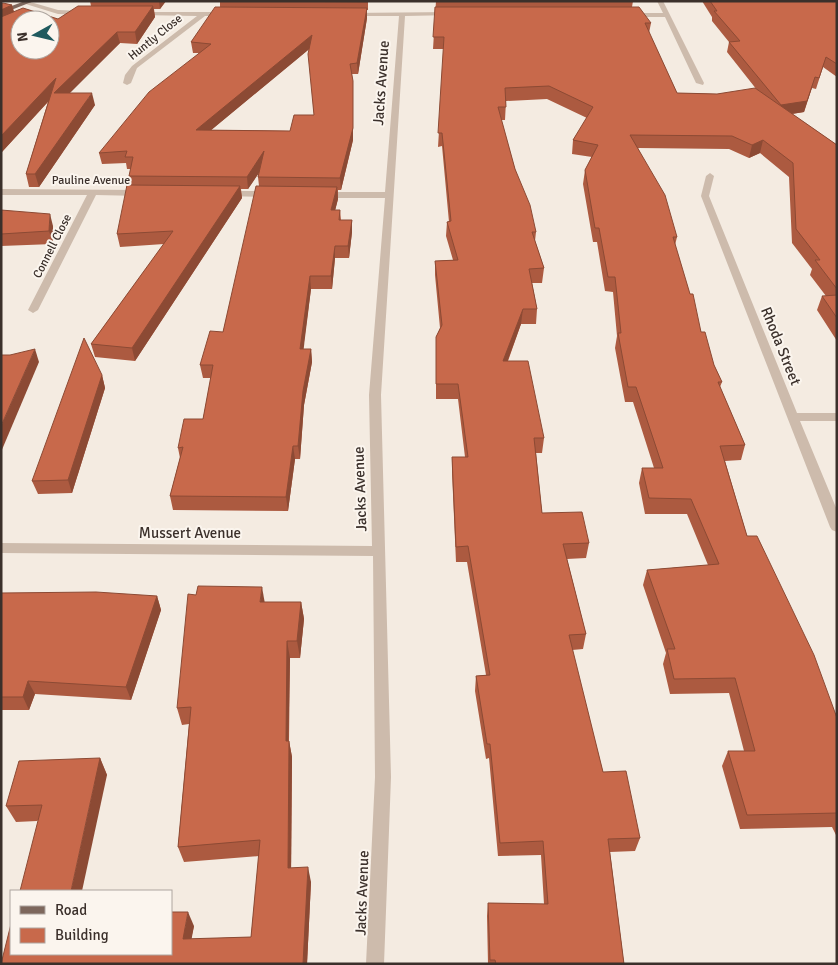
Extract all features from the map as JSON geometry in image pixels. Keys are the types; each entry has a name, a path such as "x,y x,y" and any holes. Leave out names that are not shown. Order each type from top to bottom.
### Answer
{"main road":[{"path":"1,8 23,2"},
{"path":"1,12 23,2"}],"street":[{"path":"660,1 700,83"},
{"path":"23,2 42,9 58,12 95,13"},
{"path":"42,9 55,4"},
{"path":"339,14 388,11 402,14 461,14"},
{"path":"125,13 232,14"},
{"name":"Huntly Close","path":"127,83 134,67 203,14"},
{"name":"Jacks Avenue","path":"376,964 383,777 375,395 402,14"},
{"path":"618,15 667,15"},
{"name":"Rhoda Street","path":"710,176 705,196 837,527"},
{"name":"Pauline Avenue","path":"1,192 152,193"},
{"name":"Connell Close","path":"33,310 93,193"},
{"path":"212,194 281,194"},
{"path":"311,195 390,195"},
{"path":"793,417 837,417"},
{"name":"Mussert Avenue","path":"1,548 378,551"}],"building":[{"path":"281,1 368,1 368,2"},
{"path":"710,1 837,1 837,64 826,57 819,78 815,77 807,101 781,105 729,42 740,41 714,11 717,11"},
{"path":"1,4 12,5 1,10"},
{"path":"78,6 153,6 135,32 117,32 54,93 92,93 35,174 26,174 56,78 1,136 1,17 10,13 10,60 60,60 60,18"},
{"path":"215,7 367,8 357,63 350,64 353,81 353,128 340,178 258,177 264,151 247,177 129,176 133,157 125,157 127,151 99,153 149,92 211,44 191,42","holes":["312,35 308,54 314,115 294,115 290,131 196,130"]},
{"path":"435,7 639,7 651,23 645,23 677,93 717,94 755,88 837,145 837,289 815,260 820,260 796,229 793,163 763,140 752,145 732,136 630,135 665,195 677,237 673,237 690,294 693,294 701,332 705,332 714,365 722,382 718,382 745,445 720,446 747,536 757,536 814,655 837,718 837,813 747,815 728,751 755,751 735,678 674,679 667,649 675,649 647,570 719,564 691,499 649,498 642,468 663,468 636,387 628,387 618,333 621,333 615,277 608,277 599,228 595,228 585,170 598,145 573,140 593,107 549,86 505,88 506,107 498,107 515,169 530,205 536,232 532,232 544,268 529,269 537,309 523,309 503,361 528,361 544,438 534,438 542,513 582,512 589,543 563,544 586,634 569,635 603,772 626,771 640,838 608,839 624,964 496,964 495,960 490,960 488,903 548,904 543,841 500,843 490,744 487,744 476,676 490,675 468,546 456,547 452,457 468,457 458,384 436,384 436,337 442,325 435,261 458,260 447,222 451,221 442,133 438,133 444,37 433,37"},
{"path":"127,185 240,186 132,348 91,344 173,231 117,234"},
{"path":"256,186 337,187 331,210 340,210 339,220 352,220 348,246 335,246 331,276 310,276 300,349 311,349 303,391 298,446 293,446 286,497 170,496 183,447 178,448 184,419 203,419 213,365 200,365 210,331 223,332"},
{"path":"1,210 50,214 49,231 1,234"},
{"path":"837,295 837,318 822,296"},
{"path":"84,338 102,375 68,480 32,481"},
{"path":"35,349 1,426 1,355 10,355"},
{"path":"198,586 262,587 260,602 301,602 297,641 287,641 286,741 289,741 288,868 308,867 303,964 1,964 10,928 10,955 172,955 172,912 188,912 183,939 251,937 260,840 178,847 191,707 177,708 188,594 196,595"},
{"path":"96,592 157,596 126,687 28,681 23,697 1,697 1,593"},
{"path":"100,758 71,890 20,890 42,805 6,806 19,761"}]}
